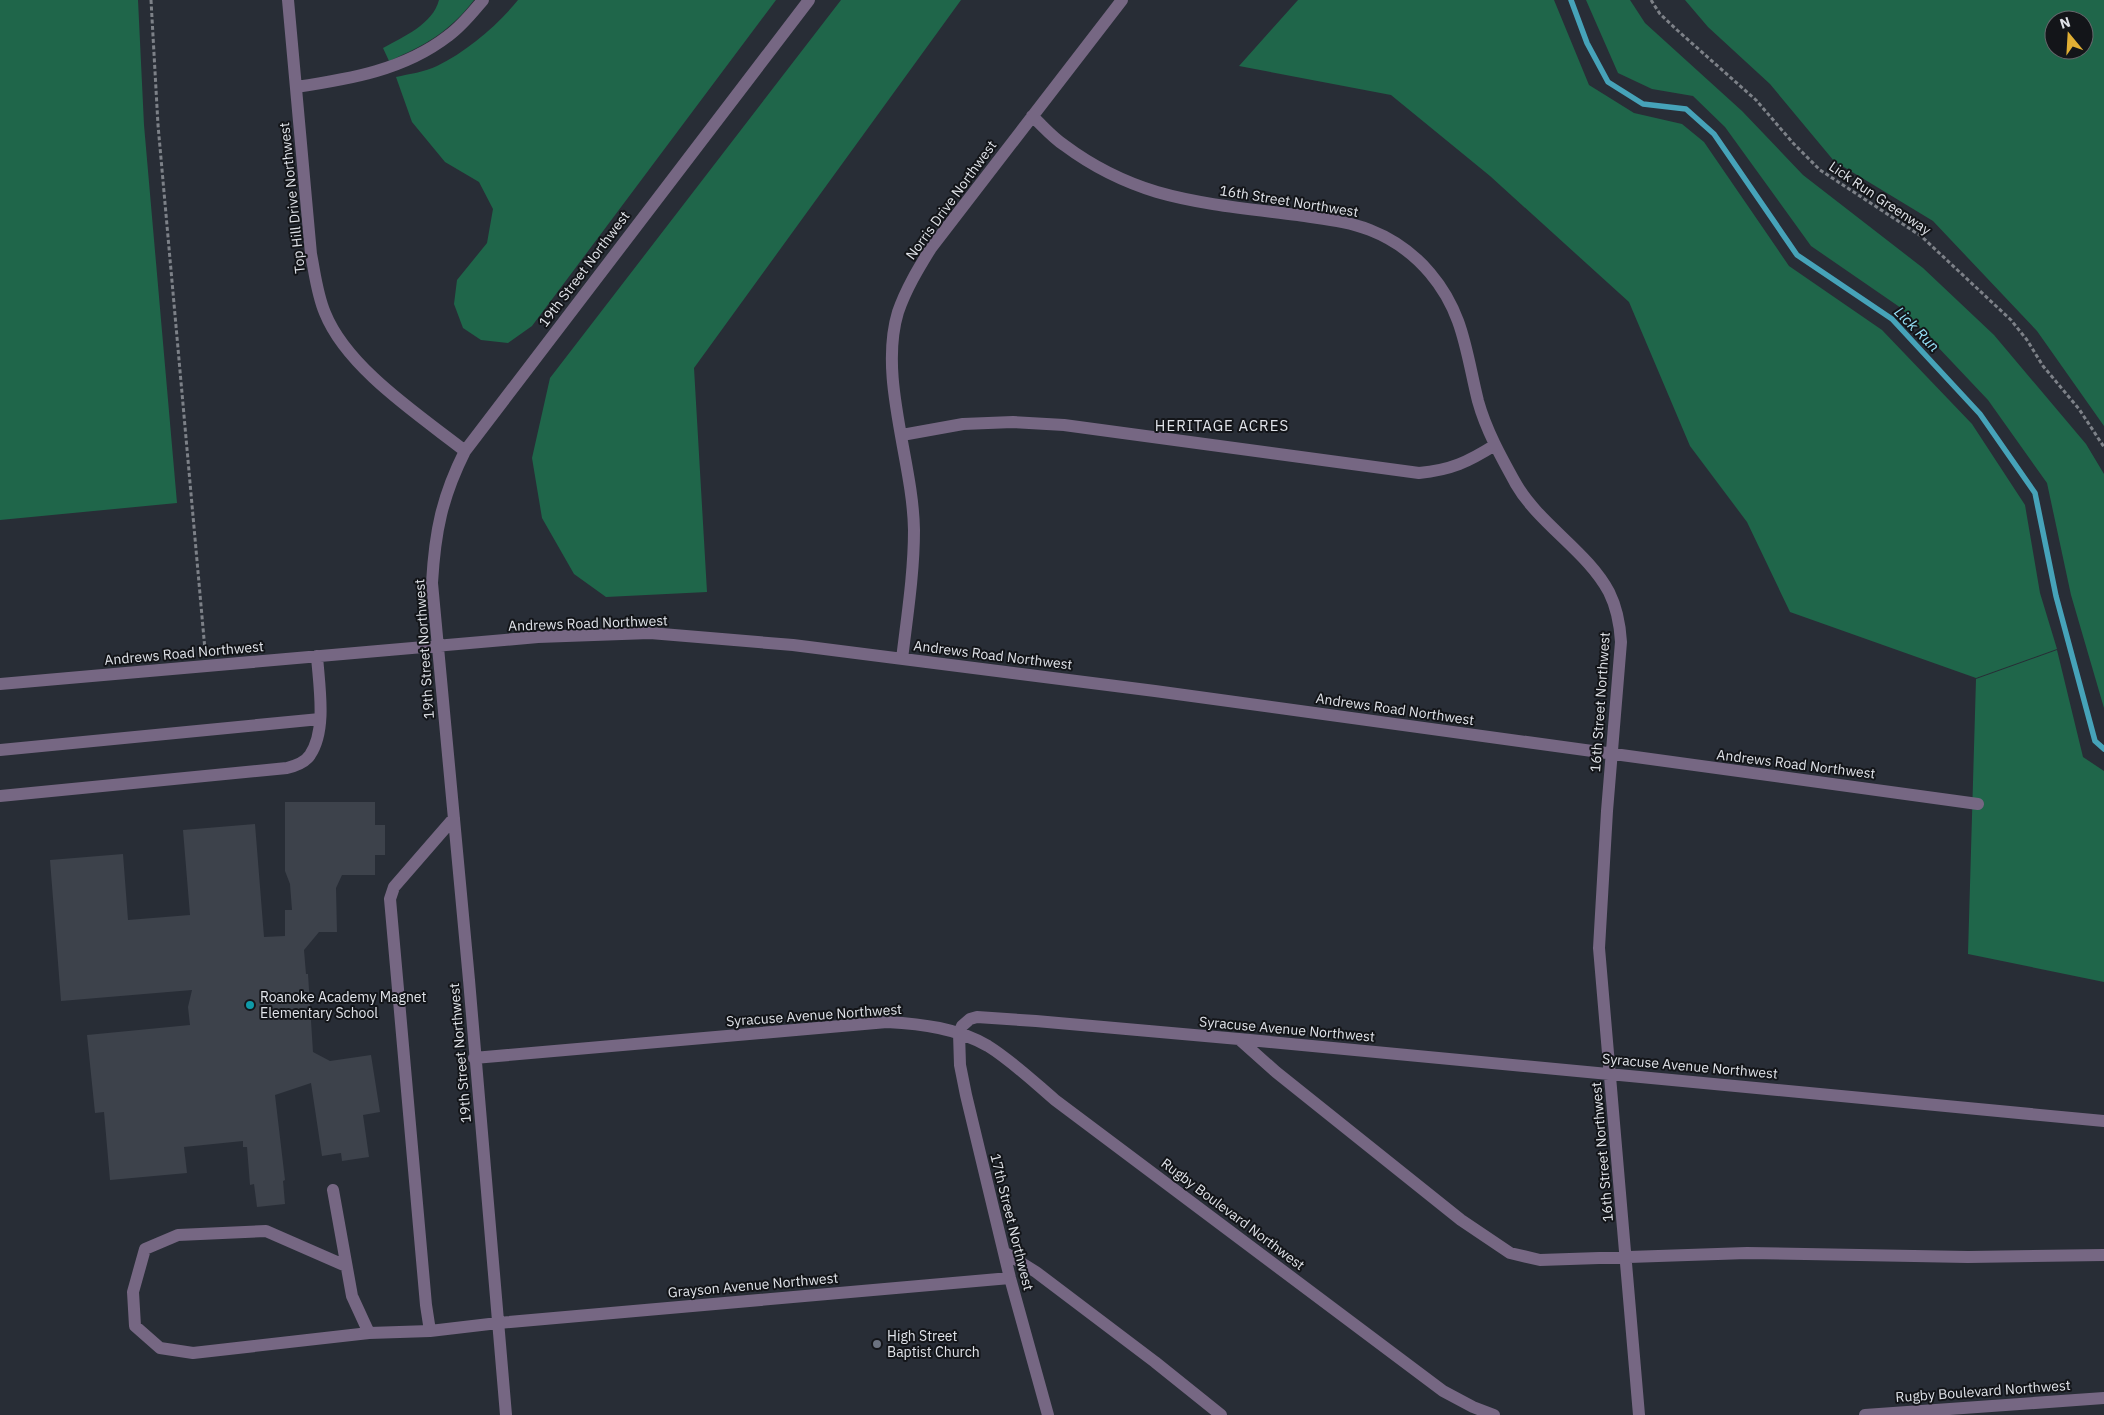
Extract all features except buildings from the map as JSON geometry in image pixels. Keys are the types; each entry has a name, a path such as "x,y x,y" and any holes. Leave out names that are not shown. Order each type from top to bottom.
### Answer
{"street":[{"name":"Top Hill Drive Northwest","path":"288,0 311,254 318,291 325,314 336,335 358,362 386,389 465,451"},
{"path":"296,87 352,78 387,68 422,53 462,24 483,0"},
{"name":"19th Street Northwest","path":"506,1415 432,583 434,545 441,509 452,478 465,451 809,0"},
{"name":"Norris Drive Northwest","path":"902,659 909,601 914,531 911,493 891,367 892,342 898,314 908,285 931,248 1122,0"},
{"name":"16th Street Northwest","path":"1032,116 1062,144 1092,164 1124,180 1157,192 1205,202 1336,220 1386,237 1409,252 1430,272 1447,296 1460,322 1478,402 1495,445 1528,501 1598,574 1610,593 1619,620 1622,642 1607,811 1599,948 1639,1415"},
{"path":"902,435 963,424 1013,422 1064,425 1419,473 1440,471 1460,465 1495,445"},
{"name":"Andrews Road Northwest","path":"0,684 538,637 650,633 774,643 1154,691 1978,804"},
{"path":"0,796 287,768 299,764 310,757 321,728 317,656"},
{"path":"0,750 320,719"},
{"path":"430,1331 426,1306 390,899 394,887 454,818"},
{"name":"Syracuse Avenue Northwest","path":"474,1058 887,1022 918,1024 959,1033 966,1023 977,1017 1239,1039 2104,1121"},
{"name":"17th Street Northwest","path":"959,1033 960,1065 966,1096 1010,1278 1048,1415"},
{"name":"Rugby Boulevard Northwest","path":"959,1033 987,1046 1006,1059 1055,1100 1443,1391 1472,1407 1494,1415"},
{"path":"1239,1039 1276,1072 1461,1220 1510,1253 1540,1260 1747,1252 1968,1257 2104,1255"},
{"path":"333,1190 352,1296 369,1333"},
{"name":"Grayson Avenue Northwest","path":"346,1266 266,1231 178,1235 145,1250 133,1292 135,1326 160,1348 192,1353 369,1333 430,1331 498,1323 1010,1278"},
{"path":"1004,1252 1036,1272 1222,1415"},
{"name":"Rugby Boulevard Northwest","path":"1865,1415 2104,1398"}],"path":[{"path":"151,0 158,125 207,666"},
{"name":"Lick Run Greenway","path":"1651,0 1660,14 1676,30 1756,100 1793,143 1820,170 1921,236 2011,320 2027,340 2043,366 2079,409 2103,442 2104,447"}],"green space":[{"path":"0,0 138,0 144,125 177,503 0,520"},
{"path":"439,0 474,0 446,29 426,43 389,61 383,48 424,23 436,9"},
{"path":"518,0 776,0 532,326 508,343 481,340 463,328 454,304 457,280 487,243 493,209 479,182 445,162 412,122 396,77 432,68 448,60 491,28"},
{"path":"841,0 961,0 694,368 707,592 606,597 574,574 542,518 532,458 550,378"},
{"path":"1298,0 1554,0 1589,85 1634,113 1682,124 1704,142 1789,266 1882,330 1972,424 2025,505 2040,593 2057,649 1976,678 1790,612 1747,522 1690,446 1629,302 1490,176 1391,95 1239,66"},
{"path":"1586,0 1630,0 1645,23 1742,111 1803,175 1923,268 1994,335 2086,444 2104,474 2104,708 2071,595 2047,483 1988,400 1901,308 1811,246 1725,127 1693,96 1652,89 1618,73"},
{"path":"1685,0 2104,0 2104,426 2037,331 1933,221 1834,161 1770,84 1708,27"},
{"path":"2057,650 2083,757 2104,771 2104,982 1968,954 1976,679"}],"waterway":[{"name":"Lick Run","path":"1571,0 1587,43 1608,82 1643,104 1686,109 1714,134 1797,255 1892,319 1980,414 2035,493 2056,596 2095,741 2104,749"}],"place":[{"name":"Roanoke Academy Magnet Elementary School","path":"250,1005"},
{"name":"High Street Baptist Church","path":"877,1344"}],"district":[{"name":"HERITAGE ACRES","path":"1222,425"}]}
